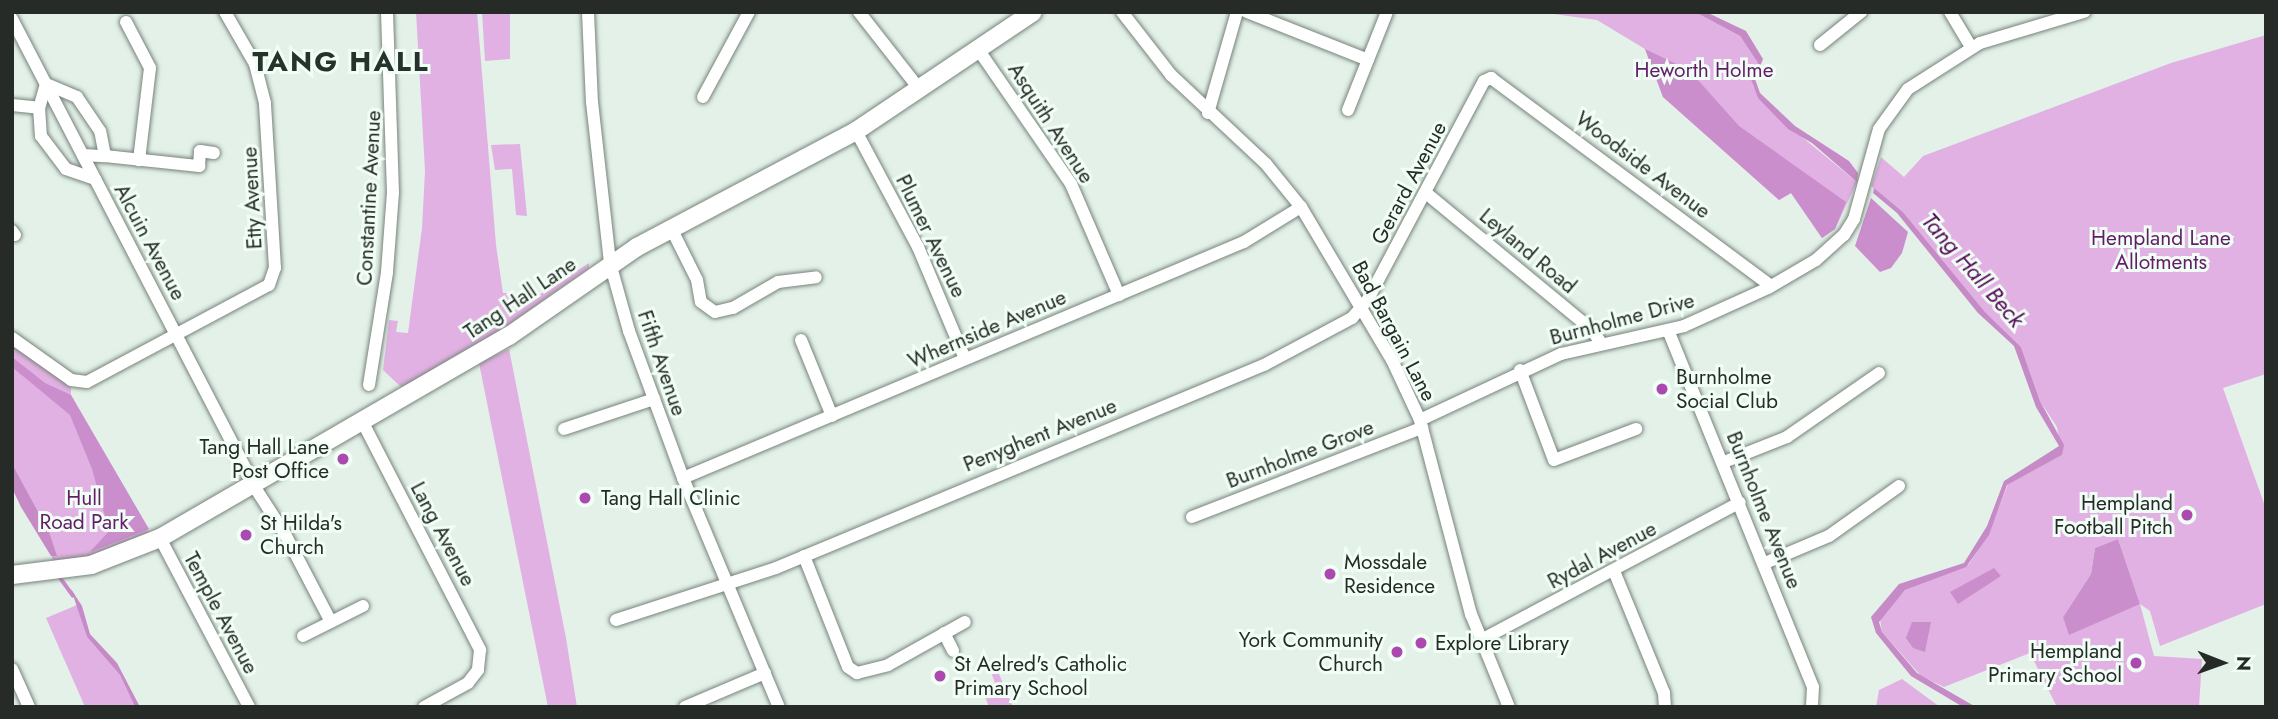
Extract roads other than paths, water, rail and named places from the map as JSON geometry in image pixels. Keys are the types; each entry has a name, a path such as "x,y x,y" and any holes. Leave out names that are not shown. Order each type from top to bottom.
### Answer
{"street":[{"name":"Etty Avenue","path":"12,338 78,382 112,370 261,293 275,268 265,103 255,64 225,12"},
{"name":"Constantine Avenue","path":"369,385 387,272 393,194 387,12"},
{"name":"Fifth Avenue","path":"588,12 592,102 610,264 683,478 779,707"},
{"path":"702,97 749,12"},
{"path":"859,12 921,91"},
{"name":"Tang Hall Lane","path":"12,575 111,560 160,538 362,419 453,369 549,309 610,264 671,228 856,131 980,52 1033,12"},
{"name":"Bad Bargain Lane","path":"1122,12 1208,113 1266,164 1301,207 1362,309 1421,424 1455,562 1481,640 1509,707"},
{"path":"1208,113 1237,12"},
{"path":"1247,12 1368,60"},
{"path":"1348,110 1387,12"},
{"path":"1820,45 1861,12"},
{"path":"1950,12 1971,47"},
{"name":"Burnholme Drive","path":"1421,424 1520,370 1601,343 1668,330 1771,286 1831,249 1854,219 1880,129 1908,89 1971,47 2084,12"},
{"name":"Alcuin Avenue","path":"12,19 252,483 285,534 331,622"},
{"path":"125,22 150,68 139,160"},
{"name":"Asquith Avenue","path":"980,52 1071,184 1119,295"},
{"name":"Gerard Avenue","path":"1362,309 1483,81 1491,78"},
{"name":"Woodside Avenue","path":"1491,78 1771,286"},
{"path":"95,179 66,169 52,154 41,136 39,108 46,84 77,97 89,110 100,131 105,156"},
{"path":"12,105 39,108"},
{"name":"Plumer Avenue","path":"856,131 918,247 965,359"},
{"path":"83,155 199,166 200,151 214,153"},
{"name":"Leyland Road","path":"1426,192 1591,329 1601,343"},
{"name":"Whernside Avenue","path":"683,478 1244,242 1301,207"},
{"path":"671,228 697,280 701,302 715,312 733,308 778,282 802,273 816,277"},
{"name":"Penyghent Avenue","path":"616,620 804,556 1264,365 1312,342 1362,309"},
{"name":"Burnholme Avenue","path":"1668,330 1814,687 1812,707"},
{"path":"801,340 832,416"},
{"path":"1520,370 1554,460 1636,429"},
{"path":"1724,462 1787,437 1879,373"},
{"path":"564,429 654,399"},
{"name":"Lang Avenue","path":"362,419 478,641 478,670 468,683 424,707"},
{"name":"Burnholme Grove","path":"1192,517 1421,424"},
{"path":"1765,563 1829,536 1899,486"},
{"name":"Rydal Avenue","path":"1481,640 1740,502"},
{"name":"Temple Avenue","path":"160,538 249,707"},
{"path":"804,556 851,670 866,673 888,665 965,622"},
{"path":"1614,571 1664,693 1665,707"},
{"path":"303,636 363,606"},
{"path":"944,634 953,651"},
{"path":"12,669 29,707"},
{"path":"685,707 765,673"}],"waterway":[{"path":"59,576 73,595"}],"place":[{"name":"Burnholme Social Club","path":"1662,389"},
{"name":"Tang Hall Lane Post Office","path":"343,459"},
{"name":"Tang Hall Clinic","path":"585,498"},
{"name":"Hempland Football Pitch","path":"2187,515"},
{"name":"St Hilda's Church","path":"246,535"},
{"name":"Mossdale Residence","path":"1330,574"},
{"name":"Explore Library","path":"1421,643"},
{"name":"York Community Church","path":"1397,652"},
{"name":"Hempland Primary School","path":"2136,663"},
{"name":"St Aelred's Catholic Primary School","path":"940,676"}],"district":[{"name":"TANG HALL","path":"341,62"}],"park label":[{"name":"Heworth Holme","path":"1704,70"},
{"name":"Hempland Lane Allotments","path":"2161,250"},
{"name":"Hull Road Park","path":"84,510"}],"water label":[{"name":"Tang Hall Beck","path":"1973,270"}]}
